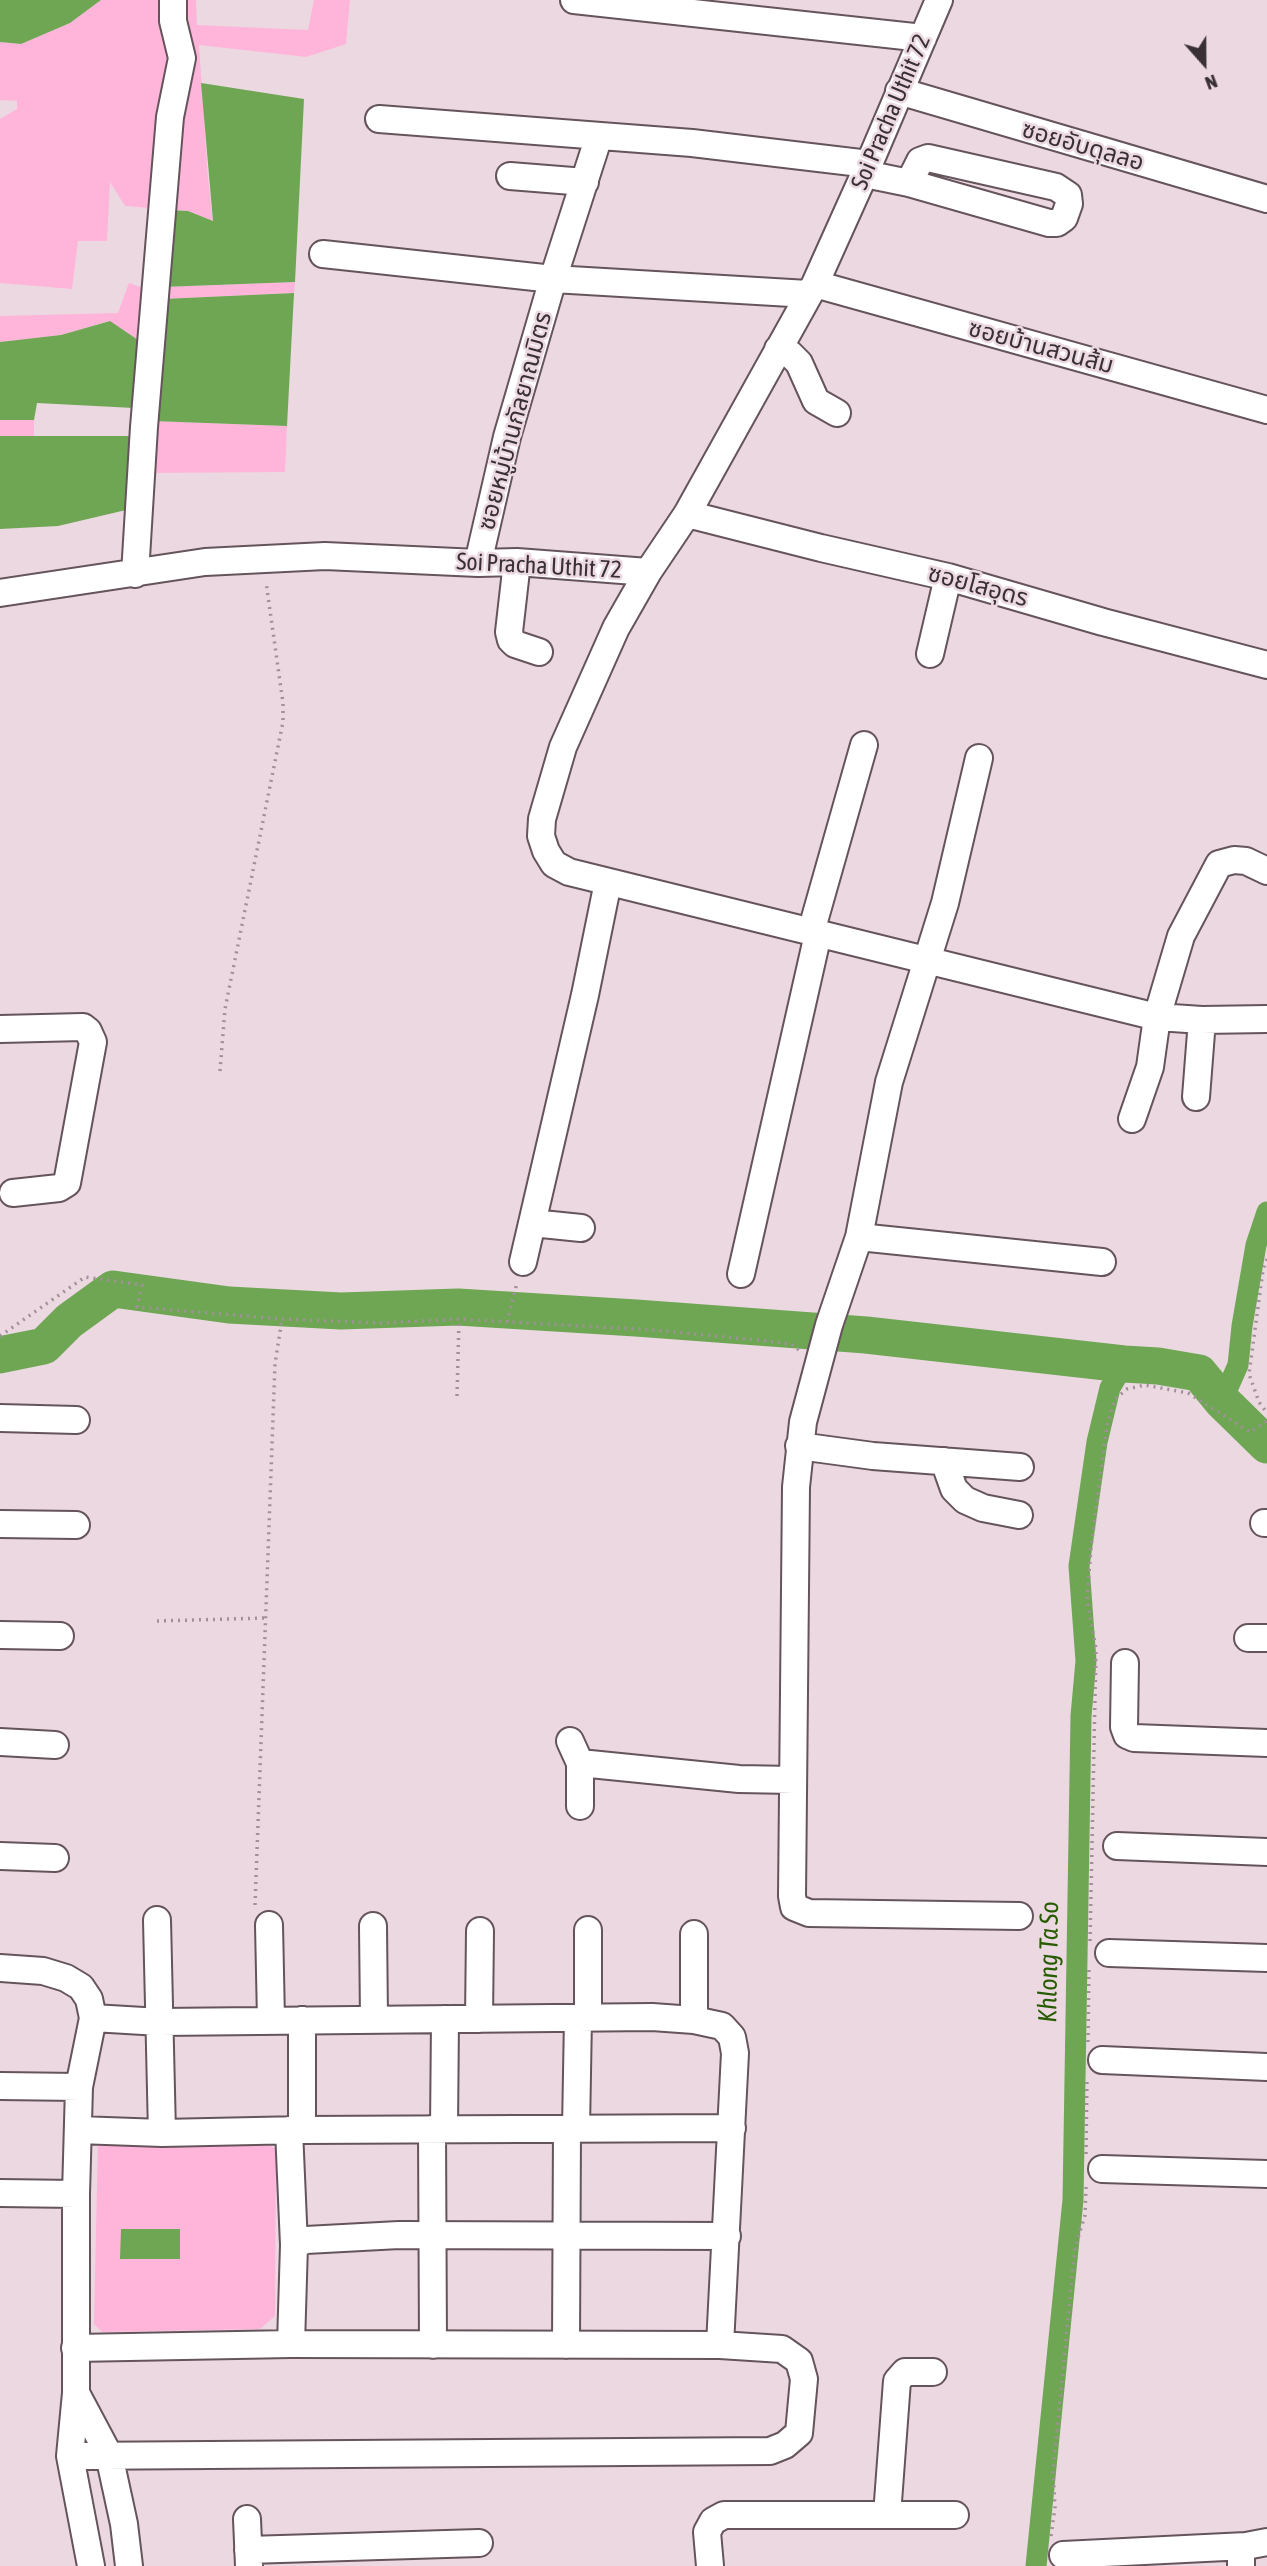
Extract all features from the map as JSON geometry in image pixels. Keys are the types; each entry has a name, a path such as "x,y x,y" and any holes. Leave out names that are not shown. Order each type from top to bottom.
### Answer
{"street":[{"path":"135,574 144,427 170,117 182,58 173,20 173,0"},
{"path":"574,0 923,38"},
{"name":"Soi Pracha Uthit 72","path":"0,593 205,562 325,556 478,563 517,562 648,572 687,514 811,289 867,169 939,0"},
{"name":"ซอยอับดุลลอ","path":"899,91 1267,199"},
{"path":"379,119 692,143 867,169 909,183 1049,223 1058,223 1064,218 1069,204 1068,195 1056,187 928,158 920,161 909,183"},
{"name":"ซอยหมู่บ้านกัลยาณมิตร","path":"478,563 507,438 553,279 599,136"},
{"path":"510,176 584,182"},
{"name":"ซอยหมู่บ้านกัลยาณมิตร","path":"323,254 553,279 811,289"},
{"name":"ซอยบ้านสวนส้ม","path":"811,289 1267,410"},
{"path":"778,349 790,354 799,363 817,401 837,413"},
{"name":"ซอยโสอุดร","path":"687,514 948,577 1103,622 1267,665"},
{"path":"517,562 509,632 515,644 539,652"},
{"path":"648,572 616,628 563,747 542,819 541,836 554,864 569,872 608,882 1157,1017 1202,1020 1267,1019"},
{"path":"930,654 948,577"},
{"path":"741,1274 815,933 864,745"},
{"path":"979,758 945,903 889,1082 859,1237 826,1337 803,1422 796,1487 792,1896 794,1907 808,1913 1019,1916"},
{"path":"1132,1119 1150,1067 1157,1017 1181,936 1219,864 1234,860 1246,861 1267,871"},
{"path":"523,1262 608,882"},
{"path":"1196,1097 1202,1020"},
{"path":"0,1029 83,1027 93,1042 67,1183 59,1188 13,1193"},
{"path":"532,1223 581,1228"},
{"path":"859,1237 1102,1262"},
{"path":"0,1418 76,1420"},
{"path":"799,1447 1020,1467"},
{"path":"944,1461 954,1489 965,1500 983,1508 1019,1515"},
{"path":"0,1524 76,1525"},
{"path":"0,1634 60,1636"},
{"path":"1125,1663 1124,1727 1128,1735 1135,1738 1267,1743"},
{"path":"0,1742 55,1745"},
{"path":"580,1805 575,1752 739,1779 793,1780"},
{"path":"1117,1846 1267,1852"},
{"path":"0,1856 55,1858"},
{"path":"262,1915 271,2020"},
{"path":"157,1920 162,2133"},
{"path":"373,1926 373,2019"},
{"path":"566,2345 566,2236 571,2129 583,2018 588,1930"},
{"path":"479,2019 480,1931"},
{"path":"694,1934 694,2020"},
{"path":"1096,1950 1267,1958"},
{"path":"0,1968 43,1971 66,1978 81,1987 89,1999 93,2018 79,2087 76,2393 70,2456 91,2566"},
{"path":"93,2018 160,2022 652,2017 694,2020 722,2026 732,2038 736,2053 719,2345"},
{"path":"433,2345 432,2235 445,2019"},
{"path":"291,2344 295,2130 302,2020"},
{"path":"1092,2059 1267,2067"},
{"path":"0,2086 79,2087"},
{"path":"78,2130 162,2133 732,2128"},
{"path":"1091,2168 1267,2174"},
{"path":"0,2193 76,2194"},
{"path":"294,2245 318,2239 432,2235 727,2236"},
{"path":"70,2456 770,2451 785,2445 799,2432 804,2379 799,2361 782,2349 719,2345 291,2344 75,2348"},
{"path":"887,2515 897,2381 905,2372 933,2372"},
{"path":"76,2393 109,2455 124,2524 129,2566"},
{"path":"710,2566 707,2532 713,2521 724,2515 955,2515"},
{"path":"247,2519 248,2558 479,2543"},
{"path":"1056,2550 1164,2558 1251,2552"}],"path":[{"path":"220,1071 225,1009 283,722 283,703 262,559"},
{"path":"1267,1259 1263,1270 1249,1374 1259,1402 1267,1413"},
{"path":"507,1322 523,1262"},
{"path":"0,1336 85,1277 142,1284 137,1307 282,1319 381,1323 459,1319 654,1330 793,1345"},
{"path":"262,1915 265,1618 275,1364 282,1319"},
{"path":"457,1395 459,1319"},
{"path":"1056,2550 1053,2472 1075,2248 1085,2215 1091,2168 1096,1950 1096,1649 1087,1599 1105,1439 1115,1399 1127,1389 1146,1385 1188,1393 1252,1431 1267,1421"},
{"path":"157,1621 265,1618"}],"shaded area":[{"path":"0,0 101,0 70,23 21,44 0,42"},
{"path":"101,0 196,0 197,25 308,30 314,0 350,0 346,44 306,57 199,45 213,221 188,211 125,206 110,182 107,241 78,241 72,289 0,283 0,119 17,109 17,101 0,100 0,42 21,44 70,23"},
{"path":"201,83 304,99 295,282 162,287 169,210 188,211 213,221"},
{"path":"295,282 294,293 163,299 162,287"},
{"path":"129,283 148,290 141,342 109,321 61,335 0,342 0,316 118,313"},
{"path":"294,293 287,426 152,421 163,299"},
{"path":"110,321 141,342 134,408 37,403 34,420 0,420 0,342 61,335"},
{"path":"0,420 34,420 34,436 0,436"},
{"path":"152,421 287,426 285,472 147,473"},
{"path":"0,436 134,436 126,510 58,526 0,529"},
{"path":"98,2140 264,2142 276,2149 275,2316 260,2329 102,2332 94,2324"},
{"path":"121,2229 180,2229 180,2259 120,2259"}],"waterway":[{"path":"1222,1401 1238,1365 1256,1245 1267,1212"},
{"path":"0,1355 44,1346 69,1321 113,1289 229,1305 341,1311 458,1307 636,1318 866,1335 1158,1366 1199,1373 1222,1401 1267,1445"},
{"name":"Khlong Ta So","path":"1036,2566 1073,2200 1081,1716 1086,1661 1079,1566 1097,1442 1110,1388 1124,1364"}]}
